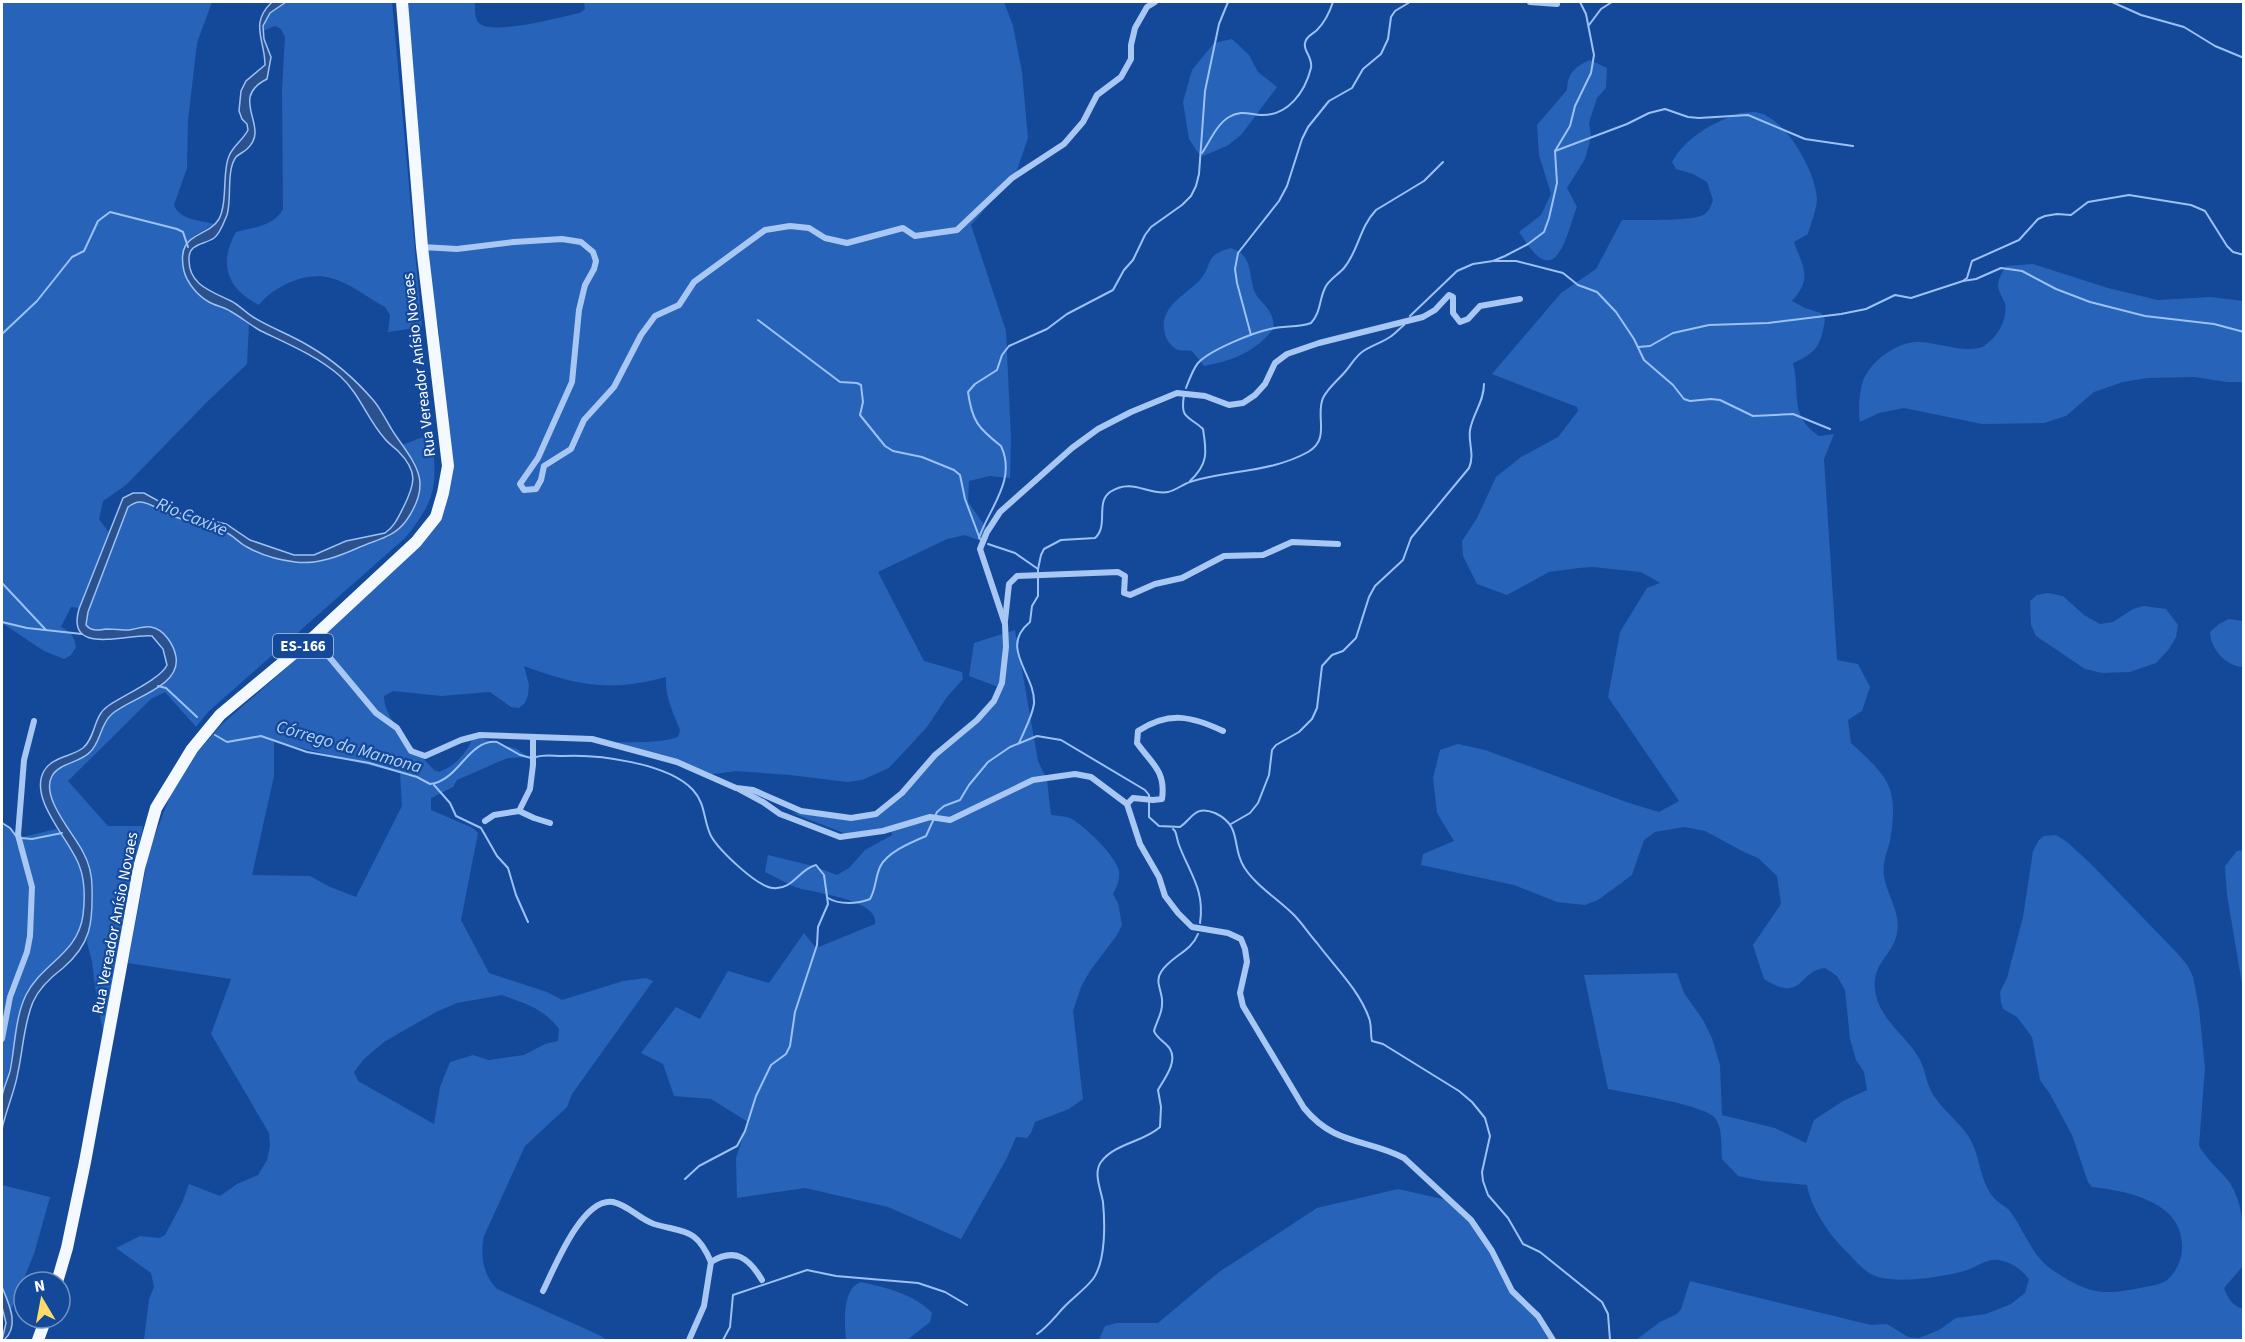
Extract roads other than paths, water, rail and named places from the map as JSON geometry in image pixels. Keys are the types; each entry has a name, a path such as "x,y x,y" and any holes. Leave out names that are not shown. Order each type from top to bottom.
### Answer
{"main road":[{"name":"Rua Vereador Anísio Novaes","path":"60,1270 85,1162 139,868 156,808 192,749 220,715 316,634 416,542 436,518 443,493 448,466 422,247 402,2"}],"street":[{"path":"422,247 457,249 562,239 581,242 592,252 596,261 585,285 579,309 572,382 537,458 520,484 524,490 536,489 544,466 571,449 584,420 614,387 641,335 655,316 679,305 694,282 765,230 790,226 809,228 825,238 847,243 903,228 915,236 957,230 1012,178 1064,144 1083,122 1098,95 1121,77 1131,59 1135,28 1147,7 1155,2"},
{"path":"1530,2 1557,4"},
{"path":"1005,624 980,549 987,532 1000,512 1015,497 1098,429 1177,393 1205,396 1229,405 1243,403 1265,384 1275,363 1287,354 1319,343 1423,317 1435,310 1449,295 1453,297 1453,314 1460,322 1468,319 1480,306 1520,299"},
{"path":"736,788 753,790 801,811 851,818 876,814 902,793 935,755 977,720 994,701 1002,683 1006,647 1006,595 1011,580 1017,576 1118,572 1125,576 1124,592 1130,595 1155,584 1182,578 1224,556 1263,555 1292,542 1338,544"},
{"path":"316,634 325,652 376,713 397,728 411,751 425,756 480,735 533,739 563,737 592,739 677,762 736,788 780,814 840,837 883,831 930,817 950,820 1033,780 1075,774 1091,777 1127,804 1140,844 1159,877 1165,897 1178,913 1192,927 1228,933 1241,939 1247,962 1240,993 1243,1006 1304,1108 1315,1121 1339,1136 1404,1158 1460,1208 1483,1236 1512,1291 1538,1316 1553,1341"},
{"path":"1127,804 1133,798 1162,799 1164,786 1158,768 1137,743 1138,731 1153,721 1176,717 1200,720 1223,731"},
{"path":"2,1039 10,997 27,952 30,936 32,887 18,835 24,760 34,721"},
{"path":"519,811 530,789 533,739"},
{"path":"485,821 494,814 519,811 550,823"},
{"path":"543,1291 557,1258 588,1213 602,1204 610,1202 618,1204 652,1223 686,1232 698,1240 711,1262 704,1306 689,1341"},
{"path":"711,1262 720,1256 740,1257 750,1263 762,1280"}],"water":[{"name":"Rio Caxixe","path":"272,2 286,2 270,13 263,26 264,39 271,57 267,79 256,87 251,95 250,104 255,132 253,140 233,163 227,215 222,228 214,238 191,250 190,269 202,286 318,352 360,386 377,405 416,467 420,486 418,496 406,521 390,535 336,556 303,563 264,555 225,532 169,515 144,502 134,503 128,507 88,612 86,625 95,630 156,628 168,638 173,648 176,657 175,667 171,676 163,684 120,708 108,718 94,748 86,756 59,768 52,776 50,785 54,805 83,852 90,869 91,922 85,941 79,950 46,983 33,1002 17,1079 2,1129 3,1090 10,1071 22,1004 41,974 74,939 83,915 84,890 81,871 41,794 44,771 47,766 57,760 83,748 103,710 157,676 167,665 163,649 152,636 115,639 90,638 81,633 77,624 79,609 123,498 133,493 144,493 182,514 226,524 250,540 294,555 314,555 346,541 385,533 397,519 412,485 412,472 405,458 379,431 353,391 340,376 312,356 261,331 228,310 205,299 197,293 185,276 182,258 188,242 214,225 222,212 227,162 231,152 248,130 239,111 241,91 246,81 265,65 260,25 261,17"},
{"path":"2,1287 12,1315 11,1328 4,1340 2,1340 6,1323 2,1307"}],"waterway":[{"path":"979,538 1000,494 1006,470 1001,446 977,423 968,392 975,384 997,370 1002,355 1009,346 1047,329 1067,314 1113,290 1151,227 1191,196 1199,174 1205,91 1219,24 1228,2"},
{"path":"1202,153 1217,128 1229,117 1241,113 1271,114 1294,101 1300,94 1311,68 1311,61 1305,49 1306,41 1322,24 1333,2"},
{"path":"1251,335 1237,283 1235,269 1238,253 1279,201 1287,186 1308,127 1329,101 1352,88 1363,69 1381,54 1388,39 1391,17 1395,11 1410,2"},
{"name":"Córrego da Mamona","path":"1410,316 1457,271 1473,264 1493,261 1505,256 1528,244 1544,232 1557,183 1555,151 1570,126 1575,106 1591,73 1594,55 1586,14 1580,2"},
{"path":"1589,25 1601,9 1612,2"},
{"path":"2112,2 2141,15 2184,27 2215,46 2244,58"},
{"path":"1555,151 1627,124 1649,113 1665,109 1688,117 1699,118 1748,115 1805,139 1853,146"},
{"path":"1186,388 1198,363 1221,348 1262,331 1311,323 1317,315 1326,285 1349,261 1370,217 1376,210 1424,181 1443,162"},
{"path":"1963,281 1967,278 1972,261 2019,240 2038,219 2057,214 2071,215 2088,202 2129,195 2191,205 2205,211 2227,246 2233,252 2244,255"},
{"path":"2,334 37,301 72,257 84,251 98,221 110,212 177,229 183,232 188,247"},
{"path":"1495,261 1516,261 1563,273 1578,285 1597,292 1616,312 1634,339 1644,360 1673,385 1684,399 1690,401 1720,400 1753,416 1793,414 1830,429"},
{"path":"1638,347 1650,346 1673,333 1709,325 1768,323 1866,309 1895,295 1911,298 1976,279 2001,268 2022,271 2056,289 2090,302 2145,316 2214,324 2244,332"},
{"path":"758,320 840,382 861,385 863,402 860,415 885,446 893,451 922,457 954,470 960,475 965,499 980,539"},
{"name":"Córrego da Mamona","path":"1019,743 1034,704 1030,682 1021,661 1017,642 1021,632 1030,622 1032,606 1038,596 1038,569 1044,549 1061,540 1095,538 1101,527 1103,502 1110,492 1118,488 1133,486 1154,492 1168,492 1193,481 1266,467 1294,459 1308,452 1319,441 1321,405 1327,391 1359,354 1390,337 1404,325"},
{"path":"1231,824 1250,813 1258,803 1269,775 1272,750 1276,745 1299,732 1312,719 1317,708 1322,666 1332,655 1343,651 1356,638 1369,597 1375,586 1403,560 1411,538 1469,468 1470,430 1484,384"},
{"path":"1184,395 1184,413 1203,429 1205,445 1203,463 1190,481"},
{"path":"988,544 1015,553 1038,569"},
{"path":"2,583 46,630"},
{"path":"2,622 27,628 82,634"},
{"name":"Córrego da Mamona","path":"158,686 166,688 197,717"},
{"name":"Córrego da Mamona","path":"215,735 227,742 261,736 307,752 369,763 417,777 430,784 449,776 471,753 487,743 497,742 520,755 531,758"},
{"path":"828,898 849,903 870,899 880,867 888,857 900,848 926,836 937,812 944,806 960,800 988,762 1010,747 1037,736 1061,740 1145,790 1149,795 1149,817 1159,826 1180,827 1194,814 1202,811 1215,813 1224,818 1230,824 1240,859 1249,874 1297,918 1353,988 1369,1018 1372,1041 1383,1044 1459,1091 1485,1118 1490,1136 1482,1172 1488,1195 1508,1218 1523,1244 1540,1252 1602,1302 1608,1314 1610,1340"},
{"name":"Córrego da Mamona","path":"536,757 546,755 612,759 667,773 693,790 700,801 708,830 715,842 739,867 758,881 766,886 780,888 816,865 824,875 828,904 818,927 817,945 795,1012 790,1046 786,1054 771,1065 756,1096 745,1131 737,1146 699,1166 685,1179"},
{"path":"434,785 450,803 456,816 481,828 497,856 508,868 516,895 528,922"},
{"path":"2,823 16,836"},
{"path":"1173,829 1196,882 1201,911 1200,923"},
{"path":"21,838 32,839 62,833"},
{"path":"1037,1334 1087,1286 1097,1271 1104,1231 1103,1202 1098,1176 1101,1162 1114,1151 1160,1127 1161,1107 1158,1090 1171,1065 1172,1054 1154,1031 1162,1004 1158,979 1165,967 1191,945 1198,934"},
{"path":"723,1340 730,1327 733,1295 807,1270 836,1276 918,1283 945,1292 967,1305"}]}
